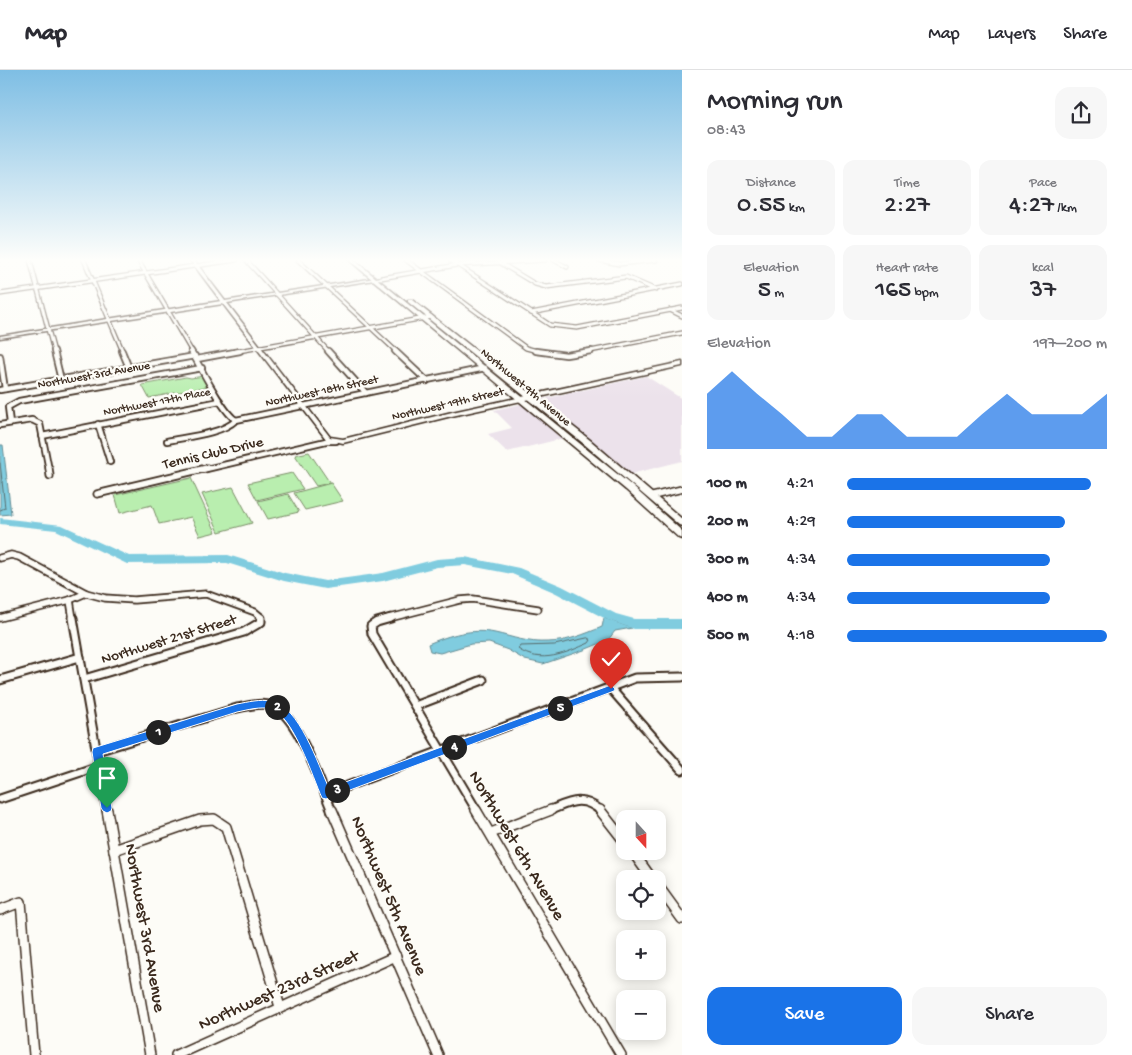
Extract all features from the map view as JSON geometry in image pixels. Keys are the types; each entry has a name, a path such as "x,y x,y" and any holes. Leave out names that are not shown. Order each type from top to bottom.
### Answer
{"main road":[{"name":"Northwest 9th Avenue","path":"407,306 629,488 682,536"},
{"name":"Northwest 9th Avenue","path":"417,306 653,496 682,523"},
{"path":"629,488 653,496"},
{"path":"642,499 666,508"}],"street":[{"path":"41,306 60,380"},
{"path":"104,306 129,368"},
{"path":"165,306 220,401 232,418 236,420"},
{"path":"0,338 199,306"},
{"path":"227,306 328,438 336,441"},
{"path":"287,306 366,393"},
{"path":"347,306 427,381"},
{"path":"468,306 526,348 548,355 572,356 682,333"},
{"path":"520,306 550,325 564,328 577,328 682,308"},
{"path":"531,313 569,306"},
{"path":"670,310 682,316"},
{"path":"0,356 2,390 259,348 431,317"},
{"name":"Northwest 19th Street","path":"336,441 343,441 682,364"},
{"name":"Northwest 3rd Avenue","path":"10,423 8,407 14,403 202,368"},
{"name":"Northwest 18th Street","path":"167,441 222,429 230,426 236,420 485,368"},
{"name":"Northwest 17th Place","path":"42,436 220,401"},
{"path":"0,425 32,420 40,424 50,476"},
{"name":"Northwest 17th Place","path":"98,424 110,462"},
{"name":"Tennis Club Drive","path":"97,494 230,462 326,441 336,441"},
{"path":"653,496 682,489"},
{"path":"0,558 11,555 19,557 86,593"},
{"path":"0,618 70,600 86,593"},
{"name":"Northwest 21st Street","path":"84,679 244,632 261,622 261,617 255,612 213,595 134,600 105,598 86,593"},
{"name":"Northwest 6th Avenue","path":"538,609 473,598 391,617 371,626 372,634 491,833 618,1054"},
{"name":"Northwest 3rd Avenue","path":"70,600 150,1055"},
{"name":"Northwest 21st Street","path":"0,680 80,657"},
{"path":"326,794 611,689 635,678 682,677"},
{"path":"414,706 484,680"},
{"path":"611,689 682,770"},
{"name":"Northwest 5th Avenue","path":"97,752 237,708 254,705 272,705 283,710 296,727 438,1055"},
{"path":"0,799 99,766"},
{"path":"491,833 576,800 588,801 601,810 616,830"},
{"path":"114,850 200,820 214,820 226,827 280,1008"},
{"path":"666,897 682,919"},
{"path":"0,910 21,902 34,1055"},
{"name":"Northwest 23rd Street","path":"176,1055 396,956"}],"shaded area":[{"path":"646,376 682,399 682,461 631,474 581,434 507,452 488,434 512,428 494,410"}],"green space":[{"path":"204,376 210,386 149,398 142,385 186,377"},
{"path":"309,452 330,483 316,486 295,455"},
{"path":"292,473 303,489 257,500 248,483"},
{"path":"191,478 216,532 200,536 191,517 159,524 152,505 120,513 115,495"},
{"path":"331,483 343,501 305,510 294,493"},
{"path":"233,487 252,523 219,532 202,494"},
{"path":"288,494 299,512 268,519 258,501"}],"water":[{"path":"0,445 3,445 11,514 0,515"},
{"path":"604,618 632,628 615,631 608,640 543,664 525,660 508,650 489,643 471,644 440,653 430,651 428,644 452,635 478,631 533,642 561,641 602,627"}],"waterway":[{"path":"0,521 58,527 127,560 228,559 284,577 325,585 383,577 437,563 465,561 515,571 558,589 612,617 634,624 682,624"}],"route":[{"path":"107,808 97,752 237,708 254,705 272,705 283,710 296,727 326,794 611,689"}]}
